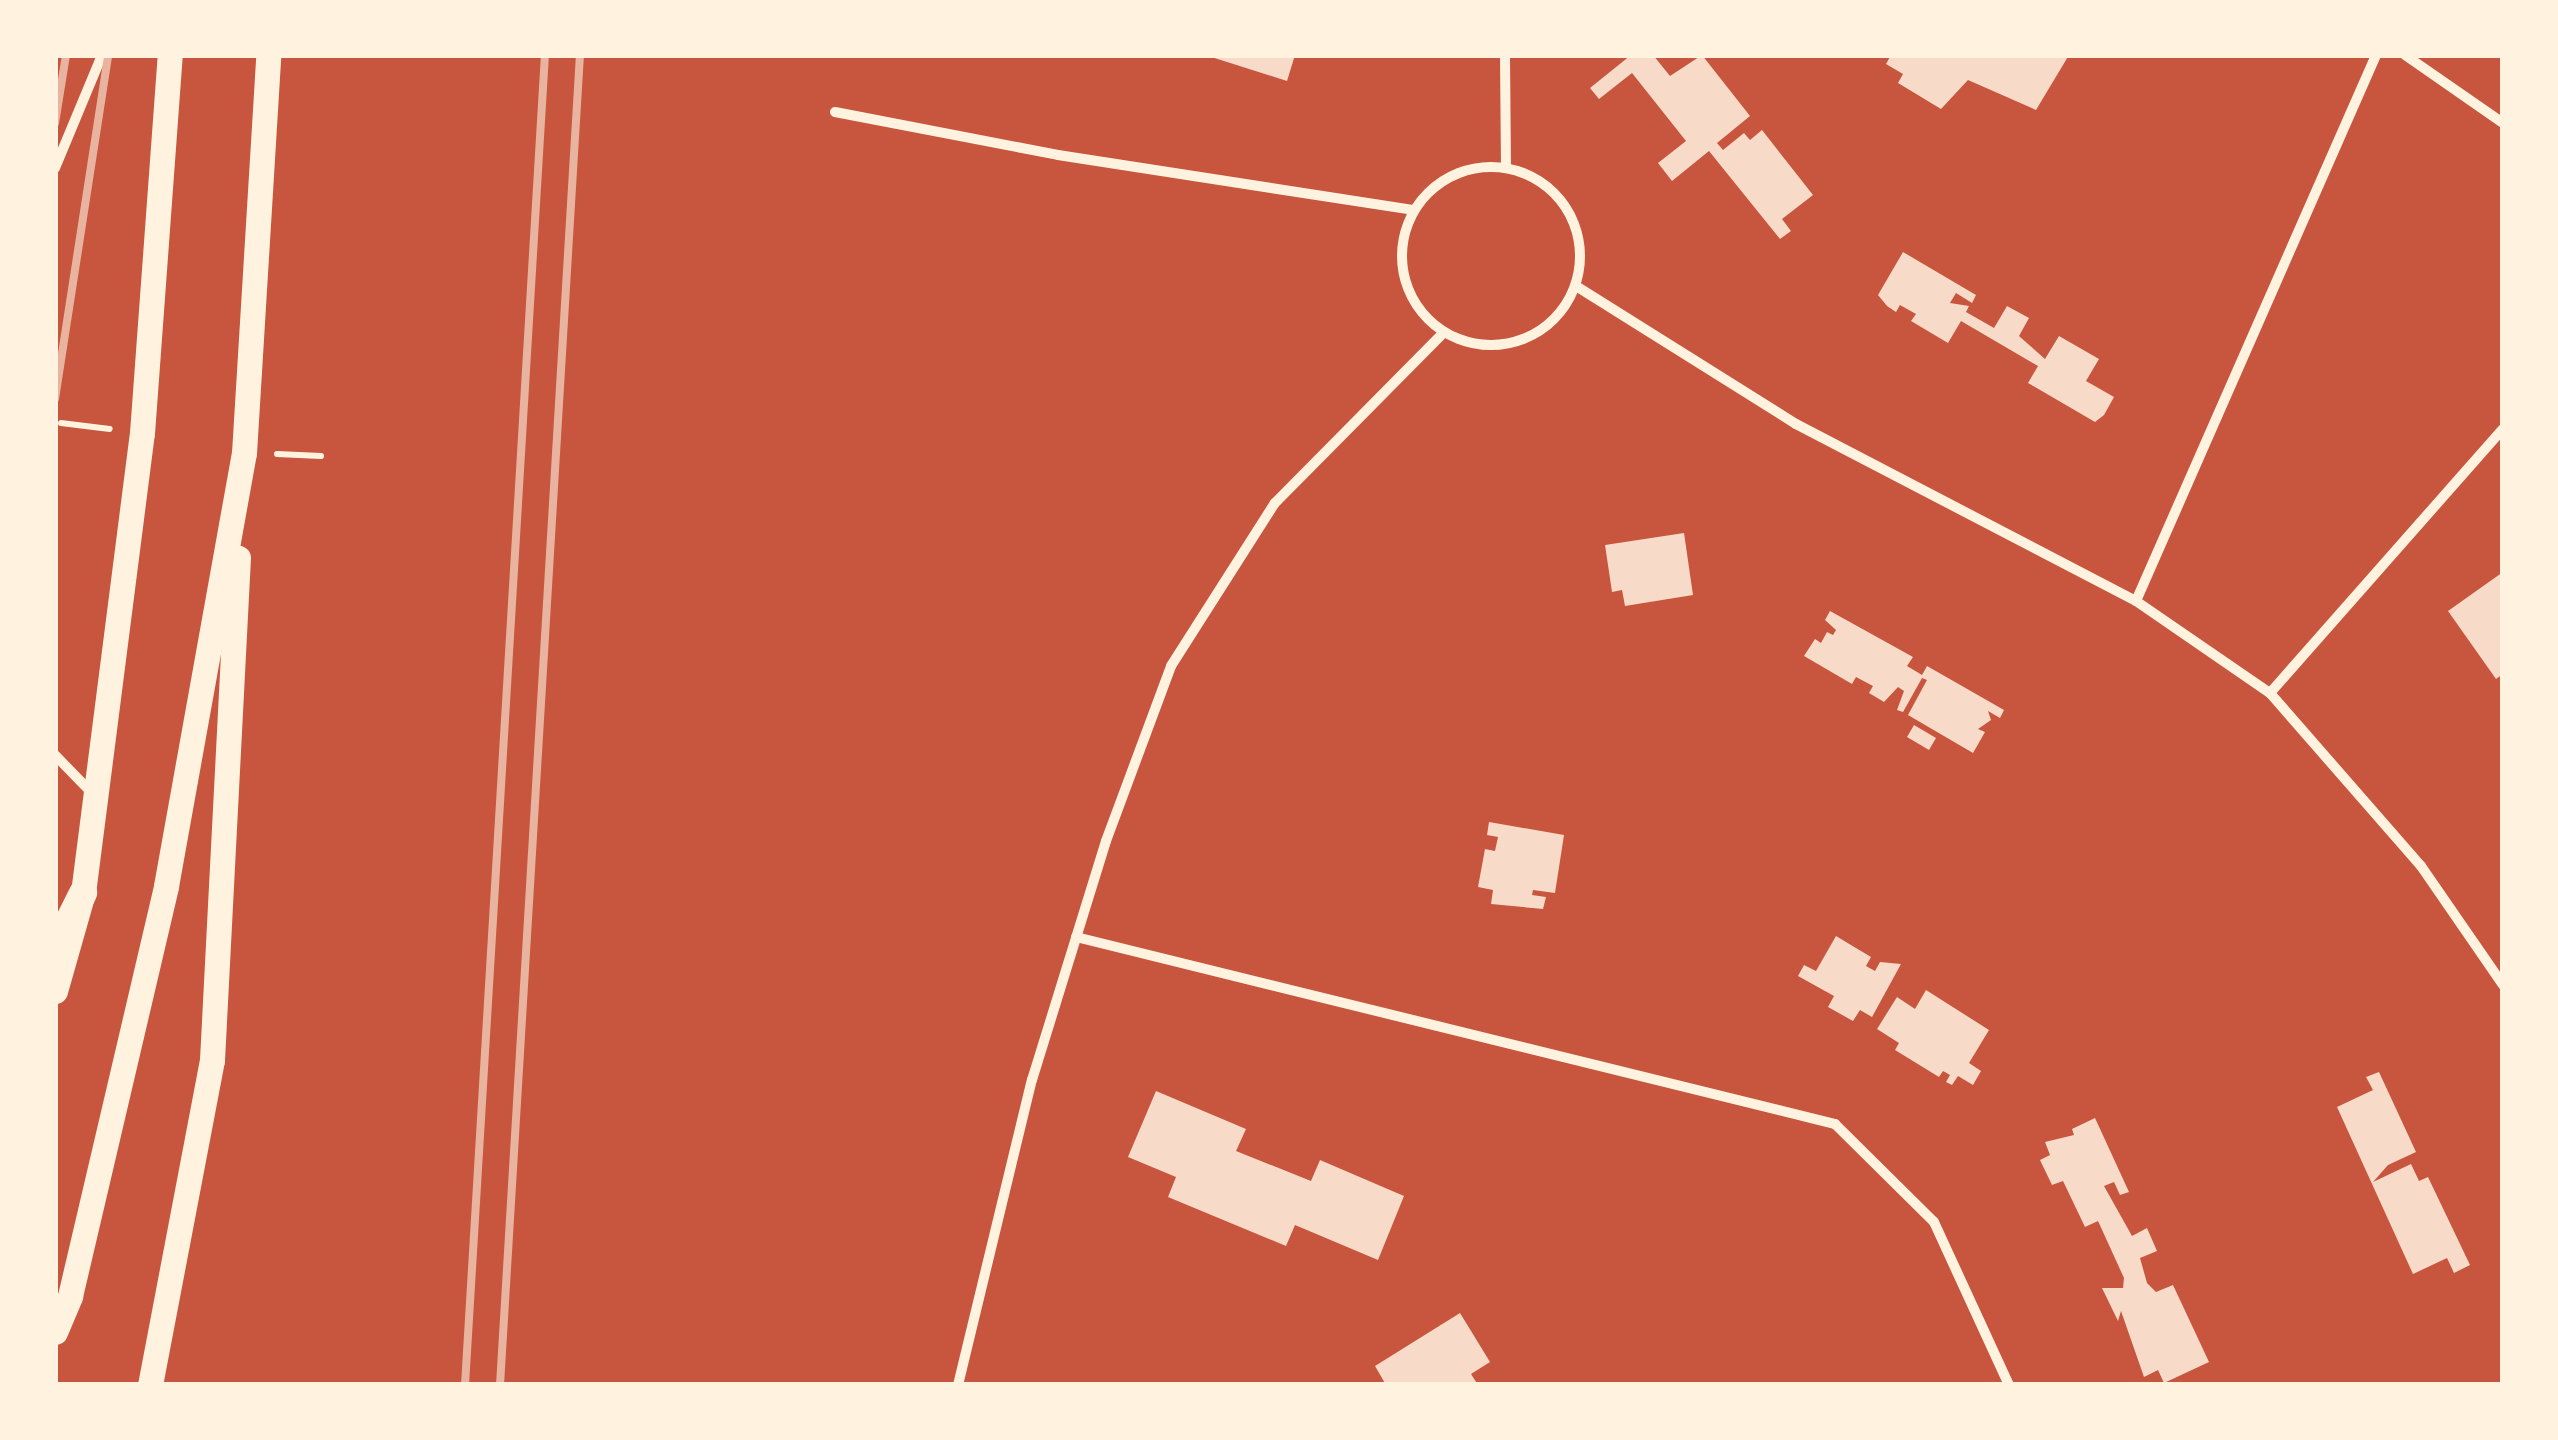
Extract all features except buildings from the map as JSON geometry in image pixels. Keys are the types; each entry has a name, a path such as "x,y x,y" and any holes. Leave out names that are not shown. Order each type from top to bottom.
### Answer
{"highway":[{"path":"55,949 83,893"}],"main road":[{"path":"55,990 83,893 142,433 170,55"},
{"path":"150,1385 212,1060 268,55"},
{"path":"55,1332 70,1296 166,886 244,453"}],"street":[{"path":"55,168 102,55"},
{"path":"1505,55 1506,168"},
{"path":"2136,601 2376,55"},
{"path":"2405,55 2503,122"},
{"path":"835,112 1058,155 1413,210"},
{"path":"1482,166 1506,168 1530,176 1559,198 1577,234 1576,286 1541,330 1515,343 1468,344 1443,332 1422,315 1403,278 1403,234 1413,210 1449,176 1482,166"},
{"path":"1576,286 1796,424 2136,601 2270,693 2421,866 2503,985"},
{"path":"958,1385 1032,1080 1076,937 1172,666 1275,503 1443,332"},
{"path":"2270,693 2503,429"},
{"path":"55,754 96,796"},
{"path":"1076,937 1836,1124 1934,1222 2009,1385"}],"path":[{"path":"61,423 142,433"},
{"path":"244,453 321,456"}],"railway":[{"path":"55,123 66,55"},
{"path":"55,399 108,55"},
{"path":"465,1385 545,55"},
{"path":"500,1385 580,55"}]}
